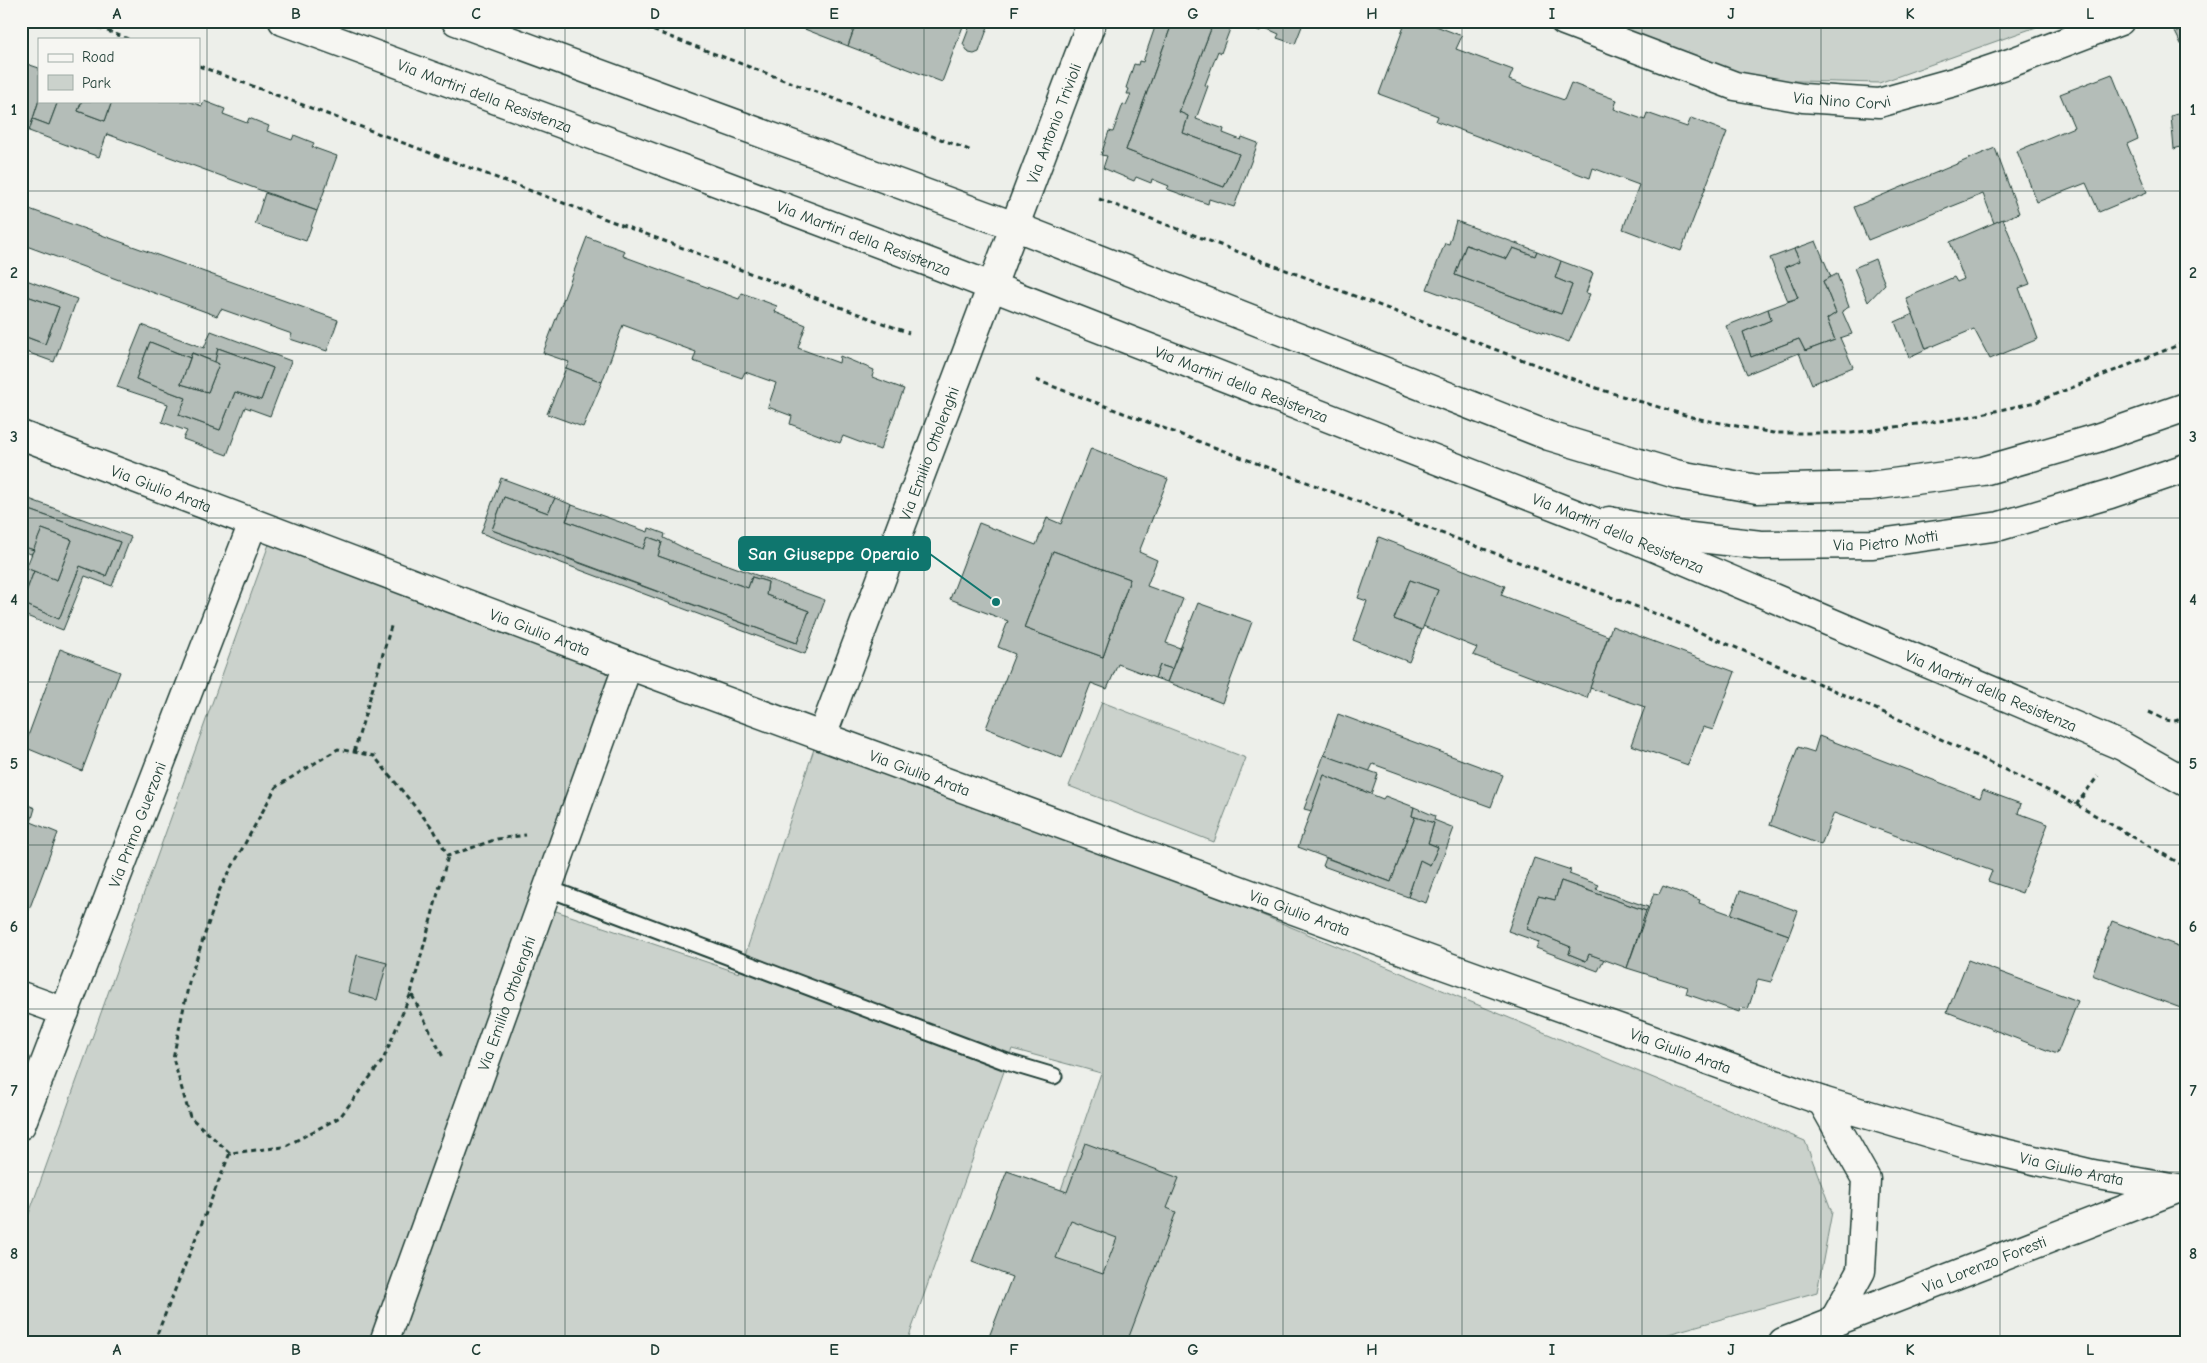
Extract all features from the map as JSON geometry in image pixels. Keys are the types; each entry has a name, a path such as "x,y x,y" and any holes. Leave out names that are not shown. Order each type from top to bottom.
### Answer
{"street":[{"name":"Via Martiri della Resistenza","path":"284,21 992,286 1578,515 2122,746 2186,782"},
{"path":"456,21 1014,226 1549,436 1679,475 1757,489 1870,486 1984,471 2097,438 2186,407"},
{"name":"Via Antonio Trivioli","path":"1014,226 1092,21"},
{"name":"Via Nino Corvi","path":"1564,21 1735,86 1804,98 1879,103 1991,70 2120,21"},
{"name":"Via Emilio Ottolenghi","path":"822,736 1014,226"},
{"name":"Via Giulio Arata","path":"21,435 628,665 1437,963 1822,1101 1975,1146 2094,1174 2182,1187"},
{"name":"Via Pietro Motti","path":"1578,515 1682,536 1761,545 1873,544 2000,526 2110,494 2186,468"},
{"name":"Via Primo Guerzoni","path":"21,1125 253,523"},
{"name":"Via Emilio Ottolenghi","path":"384,1342 628,665"},
{"path":"21,996 64,1012"},
{"path":"1822,1101 1866,1179 1861,1272 1832,1324"},
{"name":"Via Lorenzo Foresti","path":"1783,1342 2182,1187"}],"lane":[{"path":"547,888 1007,1062 1054,1076"}],"path":[{"path":"82,21 125,38"},
{"path":"628,21 972,151"},
{"path":"200,66 909,333"},
{"path":"1100,199 1602,390 1695,418 1773,433 1852,433 1968,417 2026,404 2186,342"},
{"path":"1036,380 1664,617 1905,722 2070,801 2186,867"},
{"path":"354,752 392,623"},
{"path":"2149,712 2170,722 2177,722 2186,712"},
{"path":"338,749 354,752 374,756 434,830 448,856 411,993 383,1060 340,1117 284,1147 230,1153 190,1117 173,1058 190,978 220,889 276,787 338,749"},
{"path":"2076,805 2098,776"},
{"path":"448,856 496,839 526,834"},
{"path":"411,993 443,1057"},
{"path":"154,1342 230,1153"}],"green space":[{"path":"1590,21 2053,21 1879,83 1757,80"},
{"path":"273,533 624,657 547,908 739,973 820,731 1805,1141 1832,1212 1817,1292 1640,1342 1009,1342 1101,1073 1012,1049 907,1342 21,1342 21,1236"},
{"path":"1102,702 1246,758 1214,842 1069,786"}],"building":[{"path":"784,21 857,21 848,46"},
{"path":"857,21 965,21 942,82 848,46"},
{"path":"968,21 990,21 979,52 974,54 969,53 963,44 971,23"},
{"path":"1152,21 1173,21 1126,150 1224,187 1239,154 1183,133 1188,116 1179,112 1214,21 1233,21 1221,53 1218,51 1205,85 1208,86 1196,119 1224,129 1223,133 1241,140 1242,137 1258,143 1234,207 1209,199 1208,204 1167,189 1169,186 1152,179 1151,183 1136,177 1134,181 1103,168 1107,156 1101,155 1109,131 1113,132 1123,104 1126,105 1131,94 1127,94 1129,89 1126,88 1134,64 1138,65 1139,61 1143,62 1155,27 1152,26"},
{"path":"1173,21 1214,21 1179,112 1188,116 1183,133 1239,154 1224,187 1126,150"},
{"path":"1233,21 1254,21 1251,28"},
{"path":"1254,21 1304,21 1295,44 1277,38 1279,34 1263,27 1260,31 1251,28"},
{"path":"1406,21 1423,21 1462,36 1456,49 1513,70 1509,80 1564,100 1571,83 1617,100 1614,109 1645,120 1647,113 1687,127 1691,118 1727,132 1681,251 1623,229 1639,185 1593,168 1590,178 1436,121 1438,116 1379,94"},
{"path":"2186,27 2186,50 2184,50 2175,32"},
{"path":"21,62 38,68 38,102 29,131 21,128"},
{"path":"2112,74 2138,139 2127,144 2147,192 2099,212 2086,183 2037,202 2017,151 2074,127 2060,94"},
{"path":"204,101 225,109 223,114 247,123 249,118 269,126 267,131 292,140 294,135 314,143 312,147 337,156 317,211 107,134 99,157 29,131 33,119 49,125 58,102 82,102 78,111 105,121 112,102 191,102 202,106"},
{"path":"38,102 58,102 49,125 33,119"},
{"path":"82,102 112,102 105,121 78,111"},
{"path":"2186,111 2186,145 2174,149 2171,116"},
{"path":"1995,148 2019,213 1994,223 1983,194 1868,240 1854,207"},
{"path":"265,193 317,211 306,241 255,224"},
{"path":"21,206 338,320 327,351 290,339 292,334 221,309 217,316 21,244"},
{"path":"2003,219 2030,284 2019,288 2038,339 1990,359 1974,329 1926,349 1906,298 1954,277 1957,282 1964,279 1950,242"},
{"path":"1456,221 1537,251 1535,256 1513,248 1507,259 1466,245 1455,275 1561,314 1572,285 1555,278 1561,261 1593,273 1586,293 1590,294 1569,342 1427,289 1445,243 1449,244"},
{"path":"587,237 625,251 623,256 739,299 742,293 777,306 775,312 806,325 798,348 839,363 840,356 874,370 872,377 904,389 880,450 843,436 840,443 790,424 792,416 768,407 776,383 745,372 742,378 693,361 696,352 623,325 602,382 566,368 569,362 543,353"},
{"path":"1816,241 1831,277 1823,281 1836,313 1827,319 1835,340 1805,351 1799,339 1751,357 1743,332 1771,320 1768,309 1798,298 1785,267 1800,261 1794,249"},
{"path":"1466,245 1507,259 1513,248 1535,256 1537,251 1561,261 1555,278 1572,285 1561,314 1455,275"},
{"path":"1794,249 1800,261 1785,267 1798,298 1788,301 1770,258"},
{"path":"1875,259 1885,284 1868,302 1854,268"},
{"path":"1837,274 1849,307 1842,311 1852,334 1840,338 1853,367 1812,384 1799,353 1747,374 1726,326 1768,309 1771,320 1743,332 1751,357 1799,339 1805,351 1835,340 1827,319 1836,313 1823,281"},
{"path":"21,278 77,299 54,362 21,350 21,335 45,344 59,307 21,294"},
{"path":"21,294 59,307 45,344 21,335"},
{"path":"1913,314 1926,349 1909,357 1895,322"},
{"path":"142,325 204,348 211,331 291,361 270,416 245,407 227,455 183,439 187,431 162,422 168,404 117,387","holes":["150,342 190,358 192,353 215,362 218,348 273,368 261,400 235,392 220,430 179,415 186,398 136,379"]},
{"path":"150,342 190,358 181,384 208,392 219,364 215,362 218,348 273,368 261,400 235,392 220,430 179,415 186,398 136,379"},
{"path":"192,353 219,364 208,392 181,384"},
{"path":"566,368 602,382 583,427 547,414"},
{"path":"1091,448 1168,479 1139,552 1157,560 1147,586 1183,599 1166,643 1180,648 1172,669 1160,665 1155,678 1118,664 1107,689 1091,683 1062,758 986,728 1015,654 998,647 1008,621 950,599 979,523 1036,545 1047,518 1061,524","holes":["1053,551 1130,579 1103,657 1024,628"]},
{"path":"501,478 555,498 548,513 504,497 492,530 563,557 797,643 809,611 766,595 768,582 752,577 748,588 658,556 662,542 648,537 643,549 566,521 572,505 648,532 649,528 665,534 664,538 690,551 825,600 805,654 481,533"},
{"path":"21,496 131,537 112,586 85,576 63,630 21,614 21,582 26,568 34,571 22,603 59,619 80,566 106,576 120,542 21,507"},
{"path":"504,497 548,513 555,498 572,505 566,521 643,549 648,537 662,542 658,556 748,588 752,577 768,582 766,595 809,611 797,643 492,530"},
{"path":"21,507 120,542 106,576 80,566 59,619 22,603 34,571 57,580 72,540 42,529 34,550 21,546"},
{"path":"42,529 72,540 57,580 26,568"},
{"path":"1379,537 1505,586 1501,595 1608,636 1587,698 1473,655 1477,648 1423,626 1438,590 1410,580 1394,619 1422,630 1409,662 1353,640 1367,601 1358,598"},
{"path":"21,546 34,550 31,554 21,551"},
{"path":"1053,551 1130,579 1103,657 1024,628"},
{"path":"1410,580 1438,590 1422,630 1394,619"},
{"path":"1198,603 1252,622 1222,703 1167,682"},
{"path":"1612,626 1735,672 1713,730 1703,727 1688,765 1631,745 1645,707 1590,688"},
{"path":"60,649 120,672 82,771 24,747"},
{"path":"1160,665 1172,669 1167,682 1155,678"},
{"path":"1338,714 1503,775 1491,807 1373,764 1369,772 1324,755"},
{"path":"1819,736 1980,798 1983,790 2021,804 2018,813 2048,824 2022,893 1988,881 1992,871 1834,813 1821,845 1770,825 1798,747 1814,752"},
{"path":"1324,755 1378,774 1371,794 1324,775 1312,811 1304,809"},
{"path":"1324,775 1383,799 1385,796 1414,807 1412,816 1415,817 1391,882 1298,847"},
{"path":"21,802 35,808 31,822 58,833 21,931"},
{"path":"1414,807 1435,816 1434,820 1454,828 1426,903 1408,897 1420,860 1430,865 1438,847 1428,843 1434,823 1412,816"},
{"path":"1415,817 1434,823 1428,843 1438,847 1430,865 1420,860 1408,897 1323,866 1326,858 1391,882"},
{"path":"1534,858 1571,870 1569,874 1599,885 1596,889 1648,907 1646,911 1561,881 1555,900 1538,896 1527,929 1571,947 1569,954 1586,961 1589,954 1604,959 1598,971 1536,948 1539,942 1508,931"},
{"path":"1561,881 1646,911 1627,968 1589,954 1586,961 1569,954 1571,947 1527,929 1538,896 1555,900"},
{"path":"1663,886 1700,900 1699,903 1789,935 1771,982 1758,979 1748,1009 1741,1007 1739,1012 1686,994 1688,987 1627,968 1654,893 1659,894"},
{"path":"1740,891 1798,911 1789,935 1731,914"},
{"path":"2112,921 2186,949 2186,1010 2092,975"},
{"path":"357,955 387,963 377,1000 348,992"},
{"path":"1968,960 2078,1001 2057,1054 1947,1012"},
{"path":"1085,1143 1179,1178 1167,1208 1176,1212 1127,1342 987,1342 1012,1277 972,1262 1007,1171 1067,1192","holes":["1071,1221 1117,1238 1103,1274 1056,1258"]}],"place":[{"name":"San Giuseppe Operaio","path":"996,602"}]}
